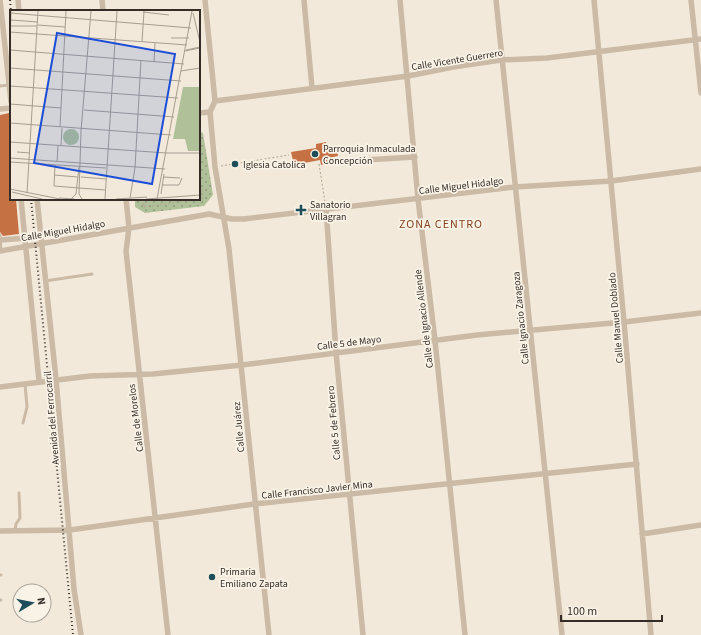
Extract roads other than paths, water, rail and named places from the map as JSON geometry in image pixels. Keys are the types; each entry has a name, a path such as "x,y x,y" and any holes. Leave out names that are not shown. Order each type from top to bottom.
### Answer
{"street":[{"path":"0,0 10,94"},
{"path":"18,0 19,10"},
{"path":"102,0 103,10"},
{"path":"200,113 210,112 215,101 205,0"},
{"path":"304,0 312,88"},
{"name":"Calle de Ignacio Allende","path":"400,0 418,199 435,340 465,635"},
{"name":"Calle Ignacio Zaragoza","path":"496,0 501,60 562,635"},
{"name":"Calle Manuel Doblado","path":"594,0 637,464 651,635"},
{"path":"691,0 698,40 701,94"},
{"name":"Calle Vicente Guerrero","path":"215,101 408,76 453,67 501,60 547,58 698,40"},
{"path":"0,109 10,108"},
{"name":"Calle Juárez","path":"210,112 215,166 229,249 242,366 254,504 269,635"},
{"path":"365,160 415,157"},
{"name":"Calle Miguel Hidalgo","path":"1,251 209,214 244,219 326,208 418,199 515,187 611,181 701,169"},
{"name":"Avenida del Ferrocarril","path":"21,200 39,381"},
{"name":"Avenida del Ferrocarril","path":"37,200 56,379 74,589 81,635"},
{"name":"Calle de Morelos","path":"126,200 129,228 126,251 168,635"},
{"name":"Calle 5 de Febrero","path":"326,208 336,352 363,635"},
{"name":"Calle Miguel Hidalgo","path":"0,240 40,237"},
{"name":"Calle 5 de Mayo","path":"0,387 39,381 90,376 139,374 242,366 336,352 530,329 624,322 701,313"},
{"name":"Calle Francisco Javier Mina","path":"0,530 70,530 254,504 637,464"},
{"path":"642,534 701,525"}],"lane":[{"path":"0,86 9,85"},
{"path":"0,235 1,251"},
{"path":"45,281 92,274"},
{"path":"23,423 27,407 25,384"},
{"path":"15,530 15,526 20,518 20,493"}],"railway":[{"path":"10,0 11,10"},
{"path":"31,200 73,635"}],"place":[{"name":"Parroquia Inmaculada Concepción","path":"315,154"},
{"name":"Iglesia Catolica","path":"235,164"},
{"name":"Sanatorio Villagran","path":"301,210"},
{"name":"Primaria Emiliano Zapata","path":"212,577"}],"district":[{"name":"ZONA CENTRO","path":"441,224"}]}
